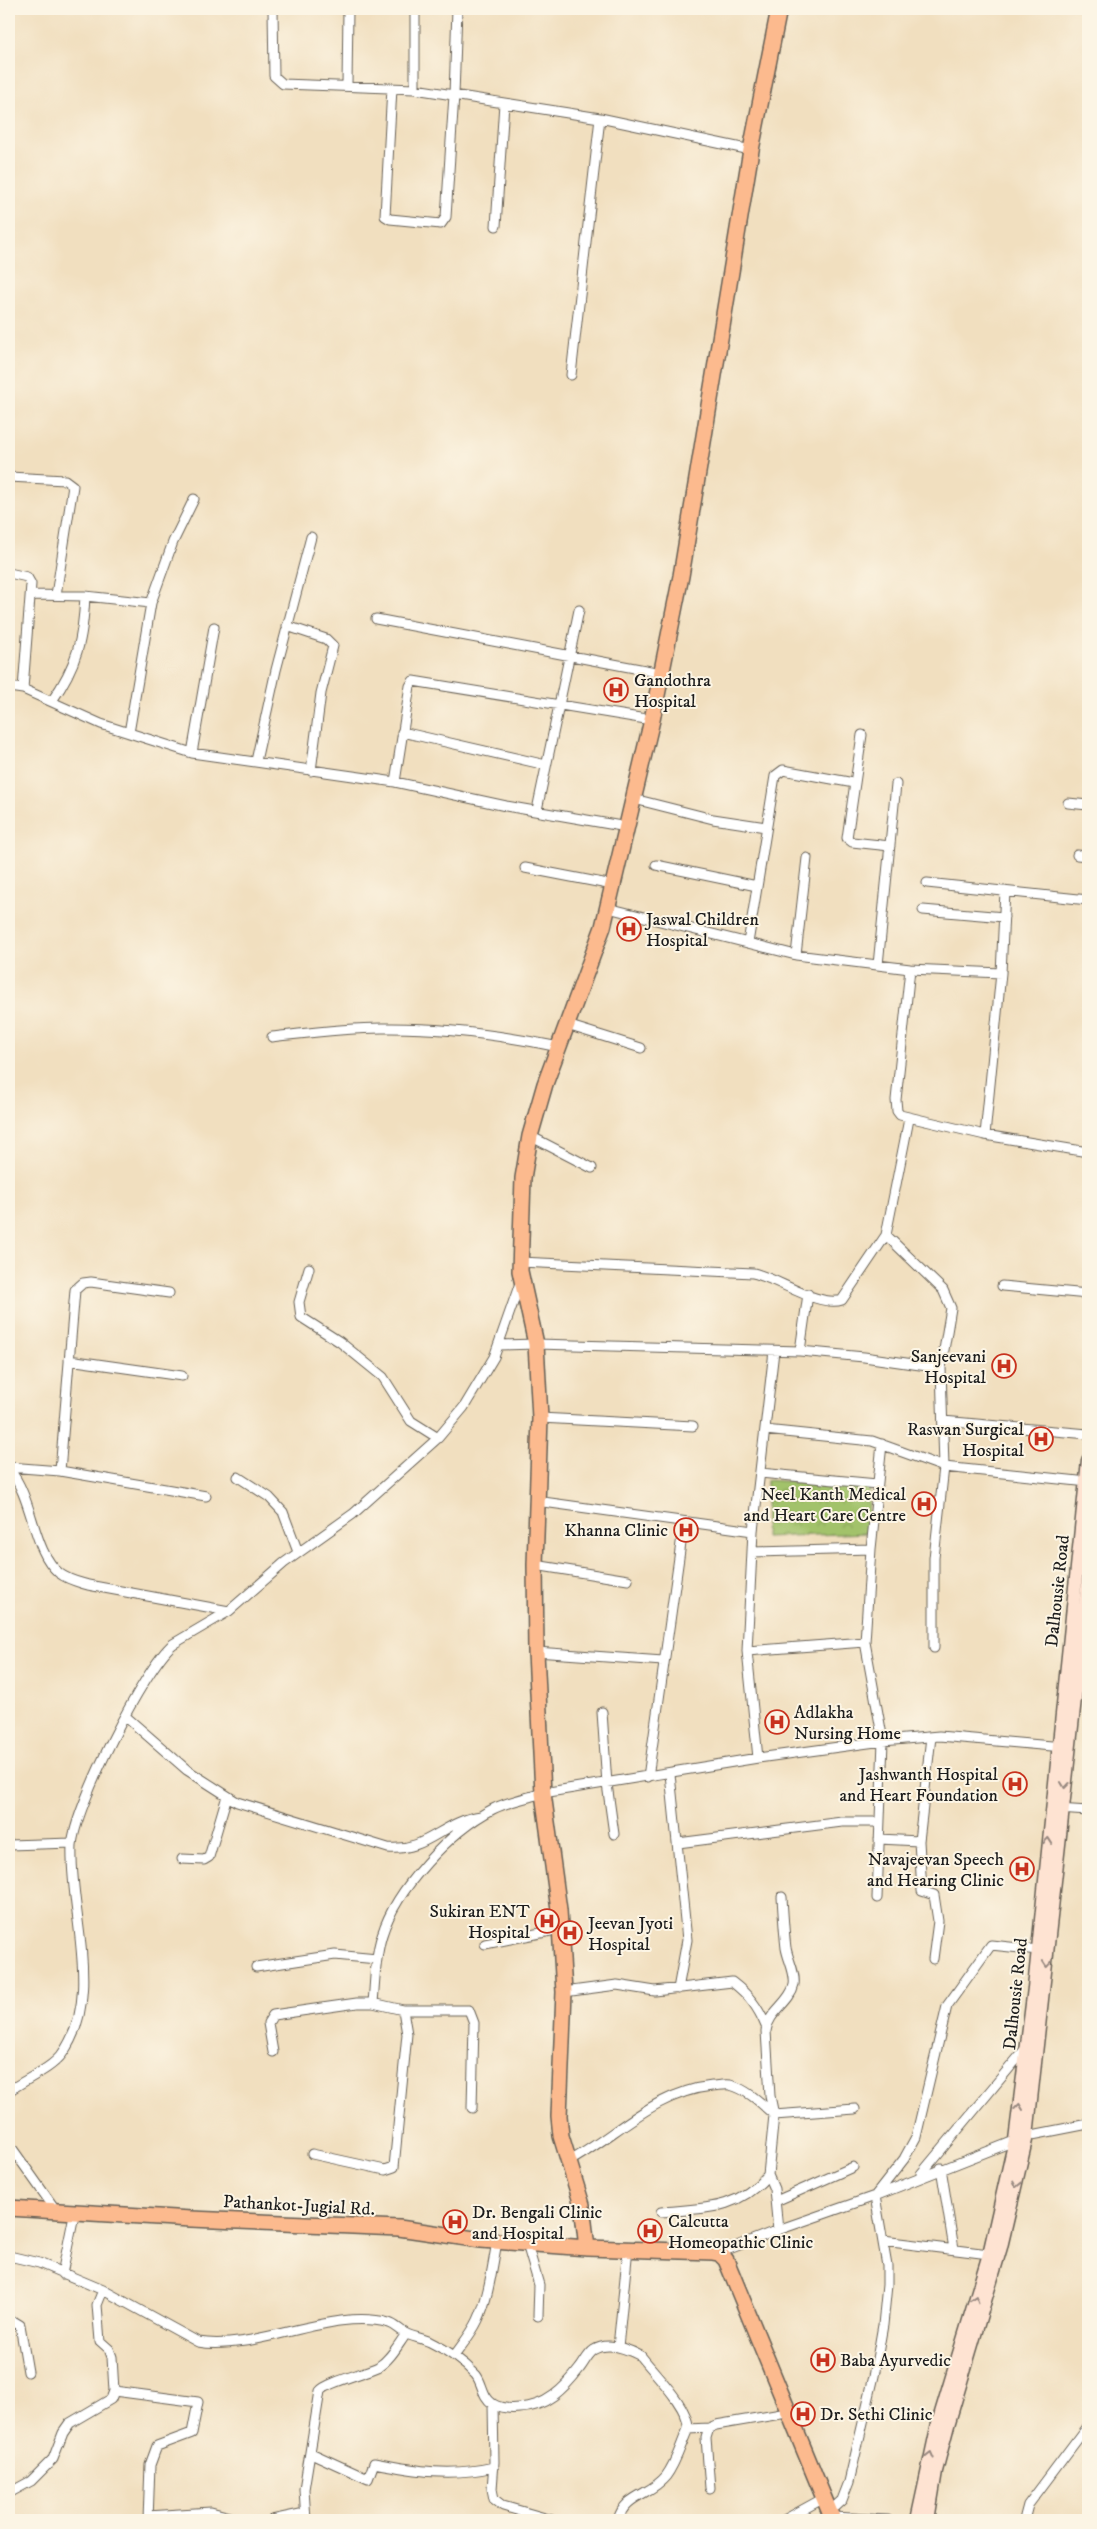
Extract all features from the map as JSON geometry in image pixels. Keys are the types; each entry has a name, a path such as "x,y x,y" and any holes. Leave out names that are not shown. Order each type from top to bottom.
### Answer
{"main road":[{"path":"587,2248 582,2205 568,2162 558,2116 564,1992 561,1929 544,1793 536,1652 536,1501 540,1418 536,1344 521,1282 523,1178 530,1136 545,1084 608,908 652,720 681,576 751,150 779,9"},
{"name":"Pathankot-Jugial Rd.","path":"9,2208 75,2210 191,2219 399,2228 497,2242 719,2254"},
{"path":"719,2254 730,2268 830,2512"}],"street":[{"path":"273,9 274,76 284,84 415,89 600,118 751,150"},
{"path":"346,85 348,9"},
{"path":"415,9 415,89"},
{"path":"392,88 384,214 390,219 436,225 445,220 454,95 457,9"},
{"path":"496,226 504,103"},
{"path":"571,375 600,118"},
{"path":"9,478 65,480 73,486 56,594"},
{"path":"129,733 151,603 172,542 194,499"},
{"path":"256,761 311,537"},
{"path":"9,573 26,577 31,584 32,595 23,689"},
{"path":"32,595 56,594 151,603"},
{"path":"52,701 69,677 76,658 84,624 85,596"},
{"path":"537,810 580,610"},
{"path":"376,619 661,673"},
{"path":"288,626 326,639 333,646 322,693 311,771"},
{"path":"192,753 214,627"},
{"path":"395,782 410,686 413,681 652,720"},
{"path":"9,687 23,689 102,724 192,753 395,782 506,806 627,827"},
{"path":"402,732 546,765"},
{"path":"862,735 854,783 848,840 890,846"},
{"path":"748,943 774,780 780,771 854,783"},
{"path":"878,965 896,784"},
{"path":"634,799 713,819 766,827"},
{"path":"1068,803 1088,805"},
{"path":"1077,856 1088,856"},
{"path":"796,955 807,858"},
{"path":"656,865 757,886"},
{"path":"526,868 613,884"},
{"path":"927,883 1088,900"},
{"path":"984,1135 1000,973 1005,891"},
{"path":"608,908 796,955 910,969 1000,973"},
{"path":"923,910 1004,917"},
{"path":"910,969 896,1100 897,1111 909,1119 984,1135 1088,1152"},
{"path":"567,1025 640,1048"},
{"path":"272,1036 391,1028 494,1035 559,1047"},
{"path":"520,1262 745,1272 766,1276 808,1294 831,1301 845,1298 886,1235 909,1119"},
{"path":"530,1136 592,1168"},
{"path":"886,1235 948,1298 951,1313 941,1368 944,1467 934,1558 934,1648"},
{"path":"309,1268 299,1302 301,1317 340,1342 383,1377 411,1421 438,1438"},
{"path":"60,1471 73,1295 77,1286 91,1282 169,1293"},
{"path":"9,2090 53,2063 62,2054 80,2006 84,1981 72,1844 81,1809 125,1716 149,1673 165,1651 230,1611 298,1552 353,1514 438,1438 464,1406 500,1345 521,1282"},
{"path":"1002,1286 1088,1294"},
{"path":"800,1351 808,1294"},
{"path":"500,1345 536,1344 800,1351 864,1357 941,1368"},
{"path":"758,1758 747,1651 753,1530 774,1351"},
{"path":"69,1360 182,1376"},
{"path":"540,1418 693,1426"},
{"path":"943,1421 1088,1434"},
{"path":"765,1430 862,1440 882,1444 944,1467 1087,1482"},
{"path":"876,1898 883,1741 865,1642 871,1549 882,1444"},
{"name":"Dalhousie Road","path":"1064,1747 1088,1460"},
{"path":"9,1468 60,1471 206,1496"},
{"path":"9,1468 22,1485 41,1544 50,1562 59,1573 69,1579 88,1585 230,1611"},
{"path":"760,1473 877,1484"},
{"path":"238,1477 269,1497 283,1512 298,1552"},
{"path":"536,1501 753,1530"},
{"path":"648,1777 684,1522"},
{"path":"752,1552 871,1549"},
{"path":"535,1565 628,1580"},
{"name":"Dalhousie Road","path":"928,2520 936,2471 961,2361 1021,2138 1027,2048 1038,1950 1088,1580"},
{"path":"747,1651 865,1642"},
{"path":"536,1652 663,1661"},
{"path":"602,1712 607,1784 614,1834"},
{"path":"125,1716 187,1770 227,1796 254,1809 398,1849 409,1849 459,1821 481,1816 511,1802 544,1793 670,1774 758,1758 883,1741 931,1737 1064,1747"},
{"path":"931,1737 920,1840 922,1891 934,1895 938,1922 933,1959"},
{"path":"670,1774 681,1890 688,1940 678,1990"},
{"path":"182,1859 204,1860 209,1857 227,1796"},
{"path":"1056,1809 1088,1811"},
{"name":"Dalhousie Road","path":"916,2520 930,2453 1001,2247 1039,2032 1056,1809"},
{"path":"373,2003 380,1942 388,1920 420,1869 438,1851 481,1816"},
{"path":"678,1843 842,1822 880,1822"},
{"path":"879,1839 920,1840"},
{"path":"9,1845 72,1844"},
{"path":"766,2026 794,1985 794,1976 786,1950 782,1897"},
{"path":"485,1944 561,1929"},
{"path":"830,2512 842,2500 849,2482 874,2376 883,2326 887,2285 883,2241 875,2196 904,2159 916,2136 944,2015 954,1995 991,1945 1038,1950"},
{"path":"256,1967 335,1955 377,1959"},
{"path":"564,1992 617,1985 646,1991 678,1990 732,1982 748,1994 759,2010 766,2026 770,2089 774,2115 768,2175 774,2189 778,2230"},
{"path":"273,2052 268,2023 270,2016 273,2015 357,2003 373,2003 403,2010 469,2010 474,2023 472,2108"},
{"path":"312,2154 386,2170 394,2167 407,2034 403,2010"},
{"path":"919,2176 1039,2032"},
{"path":"568,2162 596,2146 637,2114 671,2096 700,2088 730,2084 749,2094 774,2115 855,2109"},
{"path":"719,2254 778,2230 875,2196 919,2176 1021,2138 1088,2124"},
{"path":"9,2144 55,2209"},
{"path":"776,2200 853,2167"},
{"path":"941,2168 954,2250"},
{"path":"660,2212 712,2207 735,2202 752,2192 768,2175"},
{"path":"62,2274 75,2210"},
{"path":"883,2241 989,2254"},
{"path":"454,2356 477,2322 483,2307 490,2284 497,2242"},
{"path":"527,2244 539,2285 538,2316"},
{"path":"618,2347 628,2248"},
{"path":"9,2256 39,2263 103,2290 198,2342 207,2344 240,2343 362,2320 390,2323 406,2334 430,2342 454,2356 477,2376 482,2392 493,2404 516,2409 531,2407 543,2402 568,2384 593,2350 618,2347 641,2356 684,2411 688,2418 688,2429 667,2475 655,2487 624,2505 618,2520"},
{"path":"9,2493 31,2481 53,2459 62,2433 70,2422 109,2402 114,2391 112,2357 109,2349 99,2338 97,2305 103,2290"},
{"path":"9,2324 15,2322 20,2325 28,2372"},
{"path":"272,2520 305,2517 304,2490 311,2453 315,2414 323,2388 377,2367 386,2361 406,2334"},
{"path":"114,2391 198,2402 192,2433 157,2446 150,2465 148,2518 211,2512 242,2520"},
{"path":"493,2404 493,2495 497,2502 552,2520"},
{"path":"688,2429 710,2428 716,2425 788,2413"},
{"path":"1024,2520 1028,2505 1088,2425"},
{"path":"710,2428 706,2438 710,2488"},
{"path":"311,2453 368,2479 374,2463 425,2473 472,2472 494,2467"},
{"path":"784,2520 830,2512 888,2520"}],"green space":[{"path":"767,1480 870,1487 867,1533 765,1537"}],"place":[{"name":"Gandothra Hospital","path":"616,690"},
{"name":"Jaswal Children Hospital","path":"629,929"},
{"name":"Sanjeevani Hospital","path":"1004,1366"},
{"name":"Raswan Surgical Hospital","path":"1041,1439"},
{"name":"Neel Kanth Medical and Heart Care Centre","path":"924,1504"},
{"name":"Khanna Clinic","path":"686,1530"},
{"name":"Adlakha Nursing Home","path":"777,1722"},
{"name":"Jashwanth Hospital and Heart Foundation","path":"1015,1784"},
{"name":"Navajeevan Speech and Hearing Clinic","path":"1022,1869"},
{"name":"Sukiran ENT Hospital","path":"547,1921"},
{"name":"Jeevan Jyoti Hospital","path":"570,1933"},
{"name":"Dr. Bengali Clinic and Hospital","path":"455,2222"},
{"name":"Calcutta Homeopathic Clinic","path":"650,2231"},
{"name":"Baba Ayurvedic","path":"823,2360"},
{"name":"Dr. Sethi Clinic","path":"803,2414"}]}
